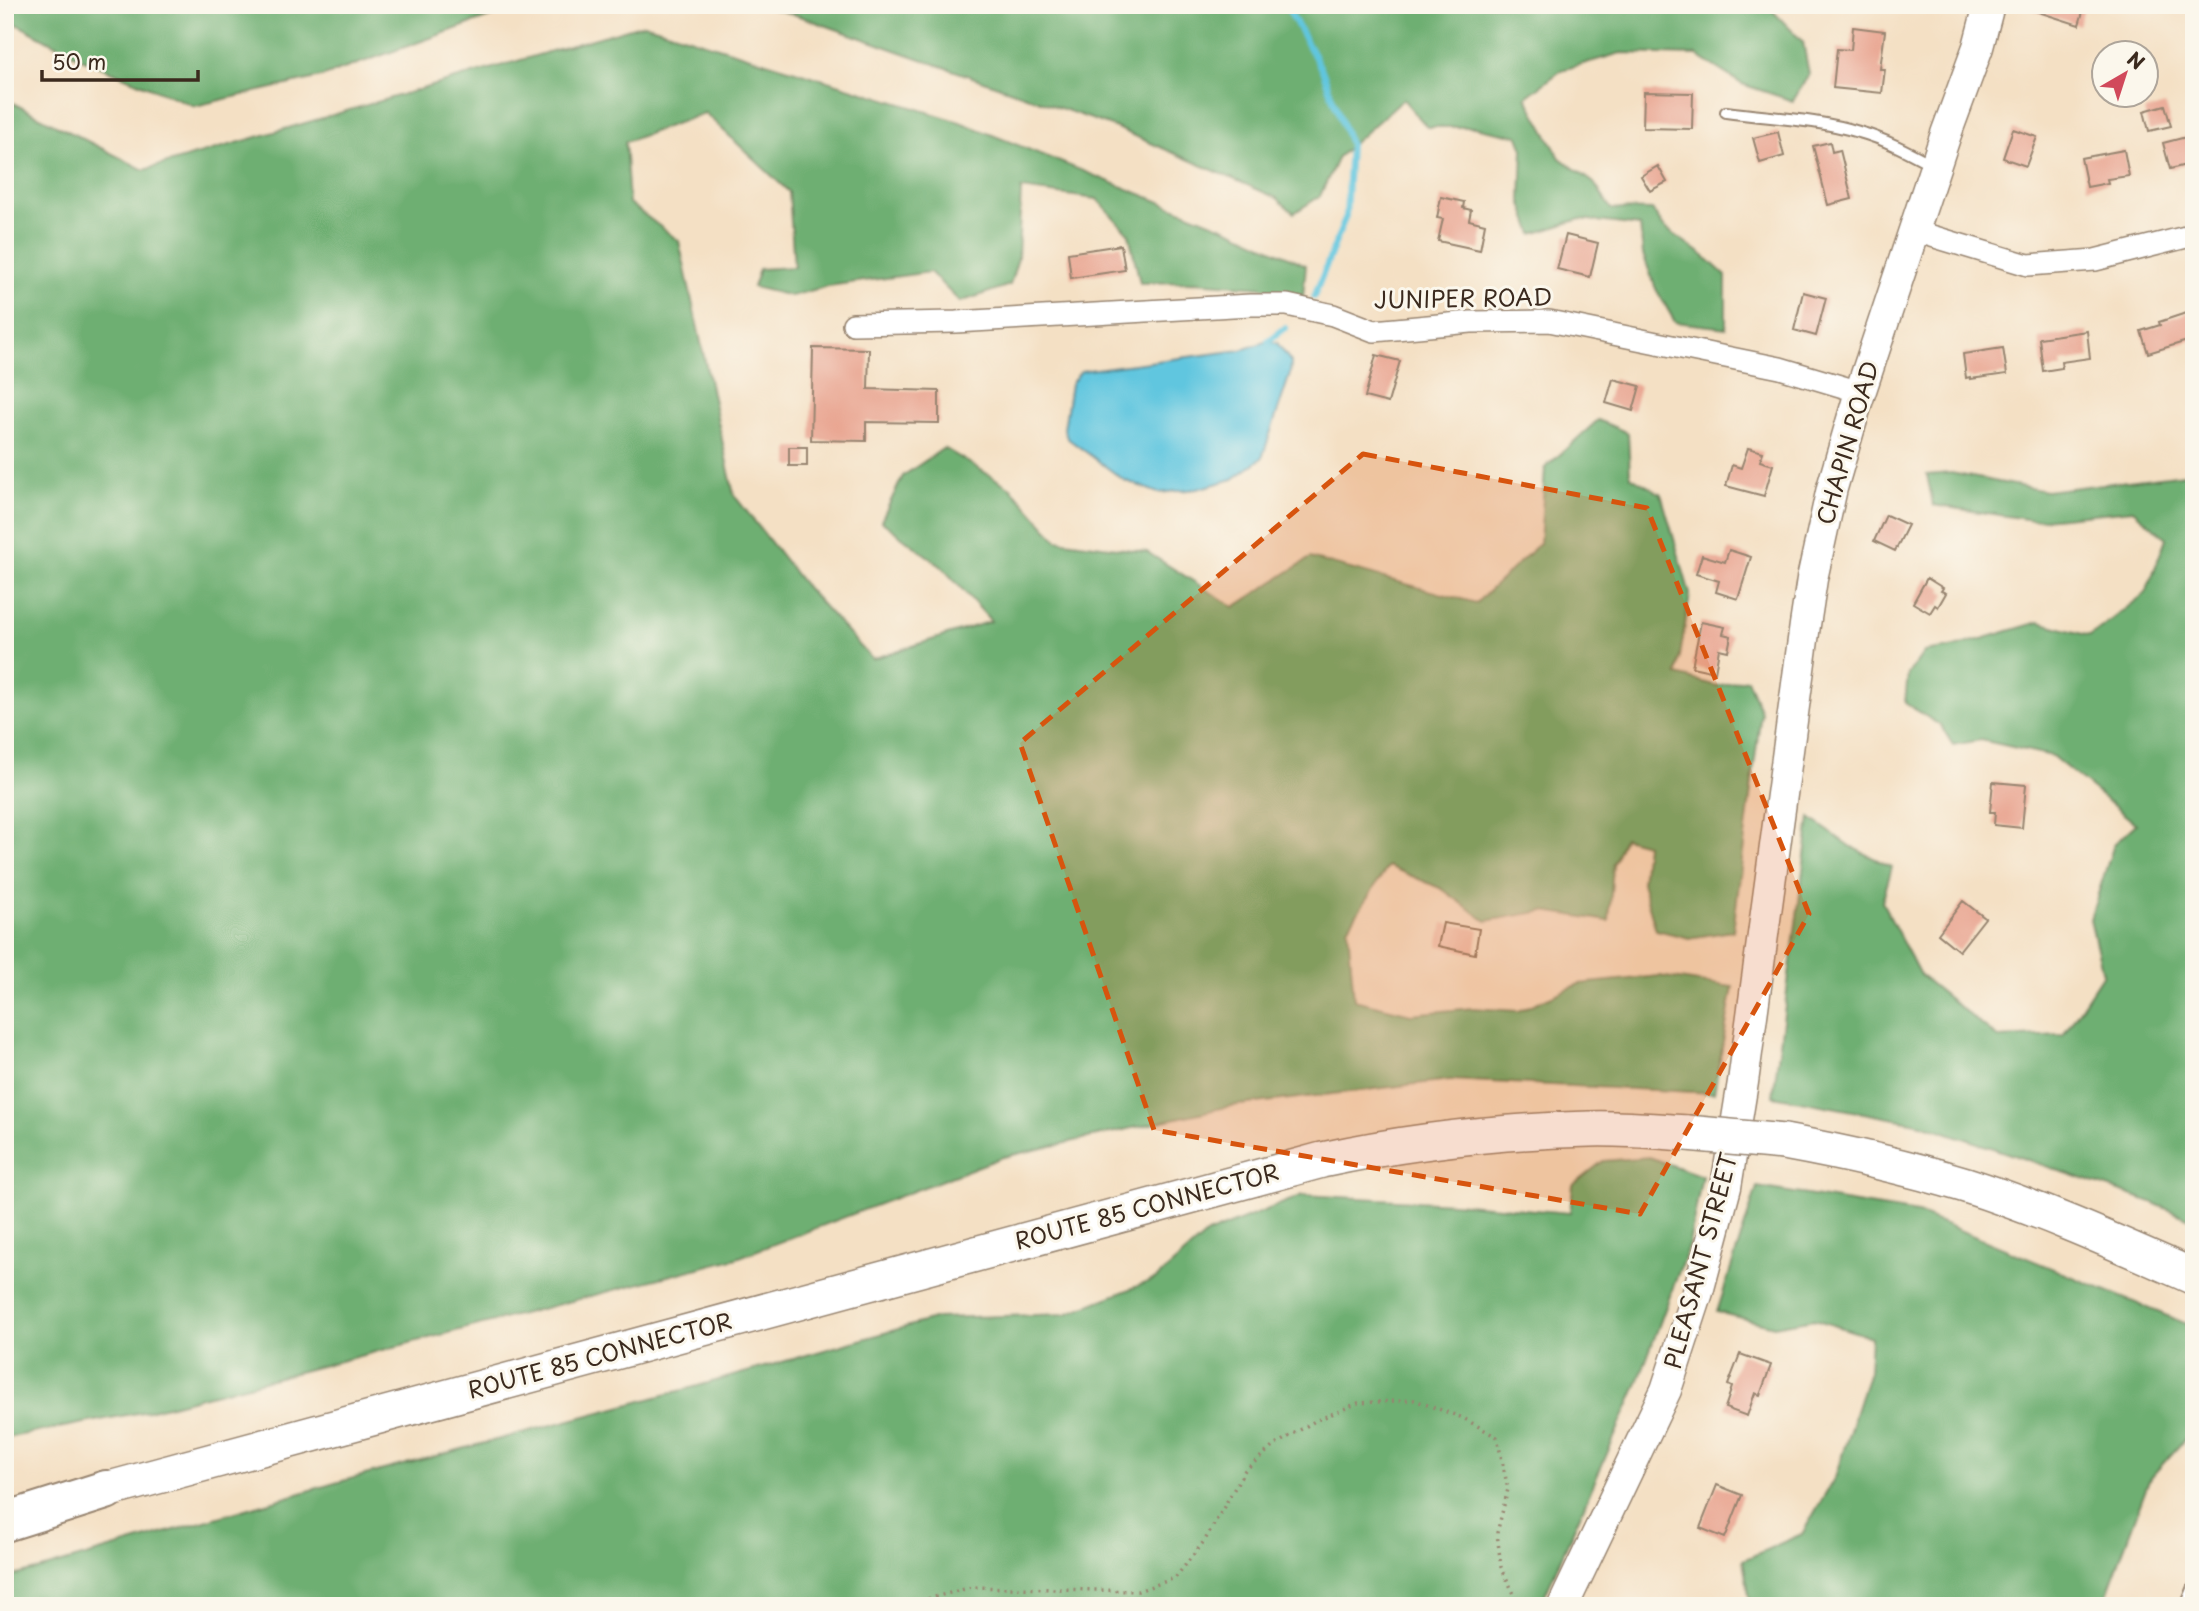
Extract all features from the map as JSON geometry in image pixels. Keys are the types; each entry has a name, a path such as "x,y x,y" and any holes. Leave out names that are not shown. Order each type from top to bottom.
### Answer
{"highway":[{"name":"ROUTE 85 CONNECTOR","path":"5,1505 106,1490"},
{"name":"ROUTE 85 CONNECTOR","path":"5,1522 106,1490"}],"main road":[{"name":"ROUTE 85 CONNECTOR","path":"106,1490 1322,1160 1399,1145 1474,1136 1593,1129 1687,1133 1784,1142 1877,1161 1965,1185 2098,1235 2194,1277"}],"street":[{"name":"CHAPIN ROAD","path":"1768,896 1812,579 1832,488 1860,392 1978,47 1989,5"},
{"path":"1915,231 2028,265 2095,260 2194,235"},
{"name":"JUNIPER ROAD","path":"853,324 969,321 1250,305 1287,305 1334,315 1374,331 1471,322 1549,321 1780,368 1860,392"},
{"name":"PLEASANT STREET","path":"1563,1606 1666,1390 1698,1292 1726,1187 1768,896"}],"lane":[{"path":"1726,112 1859,131 1900,147 1936,166"},
{"path":"2186,1606 2194,1587"}],"path":[{"path":"901,1606 972,1587 1138,1591 1175,1578 1205,1540 1245,1470 1275,1445 1315,1421 1359,1403 1414,1400 1463,1418 1497,1437 1508,1489 1497,1533 1501,1567 1517,1600 1528,1606"}],"highlighted area":[{"path":"1363,454 1647,508 1809,914 1640,1214 1154,1130 1020,743"}],"green space":[{"path":"5,5 523,5 321,77 195,106 84,60 5,18"},
{"path":"759,5 1767,5 1803,42 1809,74 1793,101 1742,84 1696,55 1621,53 1562,70 1526,97 1560,158 1594,183 1611,209 1652,210 1664,227 1703,255 1726,276 1726,328 1675,322 1656,289 1643,254 1640,226 1580,219 1533,234 1521,201 1523,149 1518,136 1474,127 1427,127 1403,99 1338,157 1320,196 1294,213 1277,198 1114,127 796,15"},
{"path":"644,24 960,122 1233,231 1306,265 1303,297 1261,287 1194,282 1140,283 1129,234 1097,199 1021,189 1018,258 1010,285 960,302 930,272 828,286 791,296 753,287 759,269 794,267 789,192 705,113 625,142 629,203 679,241 734,495 805,586 872,659 991,621 942,567 881,521 903,476 944,448 1011,488 1057,540 1147,552 1234,607 1310,558 1476,603 1540,543 1545,468 1598,420 1628,433 1630,476 1661,494 1690,594 1677,675 1717,686 1747,679 1761,712 1733,931 1689,938 1656,930 1642,883 1646,844 1624,838 1613,865 1609,921 1544,911 1486,921 1442,889 1388,866 1348,928 1354,1000 1411,1014 1473,1008 1518,1011 1579,984 1659,976 1733,987 1714,1093 1450,1080 1231,1106 1003,1157 737,1258 148,1411 5,1438 5,99 144,170"},
{"path":"1951,473 2046,491 2194,473 2194,1221 2151,1202 1922,1124 1773,1096 1810,818 1851,847 1892,867 1882,902 1920,975 1998,1038 2063,1035 2103,974 2090,919 2114,844 2136,824 2052,756 1981,740 1953,745 1941,726 1905,703 1908,674 1924,652 1951,648 2039,622 2090,636 2146,593 2166,538 2133,510 2033,520 1933,505 1927,475"},
{"path":"1649,1157 1702,1176 1689,1244 1636,1388 1540,1606 5,1606 5,1578 335,1483 694,1387 937,1318 1066,1314 1156,1279 1207,1234 1303,1195 1453,1203 1570,1213 1573,1185 1603,1161"},
{"path":"1757,1187 1918,1213 2194,1327 2194,1429 2150,1478 2107,1594 2099,1606 1751,1606 1743,1560 1802,1534 1835,1477 1869,1371 1871,1337 1814,1319 1774,1326 1717,1312"}],"water":[{"path":"1268,341 1277,343 1291,362 1290,374 1262,458 1233,479 1197,489 1158,493 1124,480 1067,438 1064,429 1071,384 1081,371 1241,350"}],"building":[{"path":"2029,5 2085,5 2079,25 2029,9"},
{"path":"1853,27 1885,31 1880,69 1885,69 1882,93 1833,88 1837,49 1851,50"},
{"path":"1644,92 1693,93 1692,129 1643,128"},
{"path":"2165,105 2171,126 2149,131 2144,111"},
{"path":"2013,129 2037,137 2026,166 2003,158"},
{"path":"1778,132 1784,156 1760,163 1753,138"},
{"path":"2194,135 2194,163 2170,169 2163,143"},
{"path":"1830,142 1832,152 1840,150 1852,199 1828,205 1813,146"},
{"path":"2124,150 2129,176 2107,179 2108,183 2087,187 2081,158"},
{"path":"1658,166 1667,182 1650,191 1641,176"},
{"path":"1441,197 1464,202 1463,208 1471,210 1469,220 1485,224 1480,250 1438,241 1443,219 1437,218"},
{"path":"1566,235 1598,243 1590,277 1557,269"},
{"path":"1121,245 1125,270 1071,278 1068,253"},
{"path":"1803,292 1826,298 1816,336 1794,330"},
{"path":"2189,312 2194,339 2148,353 2141,331"},
{"path":"2087,331 2090,358 2061,362 2062,368 2043,371 2039,338"},
{"path":"813,348 869,349 868,389 939,391 939,423 866,422 866,441 811,440"},
{"path":"2003,348 2007,374 1966,378 1963,354"},
{"path":"1376,355 1400,361 1388,403 1365,397"},
{"path":"1613,379 1640,386 1633,411 1606,403"},
{"path":"789,447 807,447 807,466 789,466"},
{"path":"1748,448 1763,452 1760,461 1773,465 1764,496 1726,486 1732,465 1741,468"},
{"path":"1886,515 1908,525 1895,551 1874,541"},
{"path":"1729,550 1751,557 1738,599 1716,592 1719,581 1696,574 1702,555 1725,562"},
{"path":"1927,578 1946,593 1938,607 1935,605 1930,613 1913,603"},
{"path":"1701,622 1725,627 1723,634 1731,636 1728,651 1719,649 1715,672 1692,667"},
{"path":"1993,782 2026,785 2022,828 1994,825 1995,812 1990,812"},
{"path":"1963,901 1985,918 1959,951 1938,934"},
{"path":"1443,923 1479,929 1475,954 1438,946"},
{"path":"1740,1354 1771,1365 1760,1395 1755,1393 1747,1416 1725,1408 1732,1387 1728,1385"},
{"path":"1717,1485 1742,1495 1725,1538 1700,1528"}],"waterway":[{"path":"1286,5 1322,70 1350,144 1346,216 1314,297"},
{"path":"1268,341 1285,328"}]}
